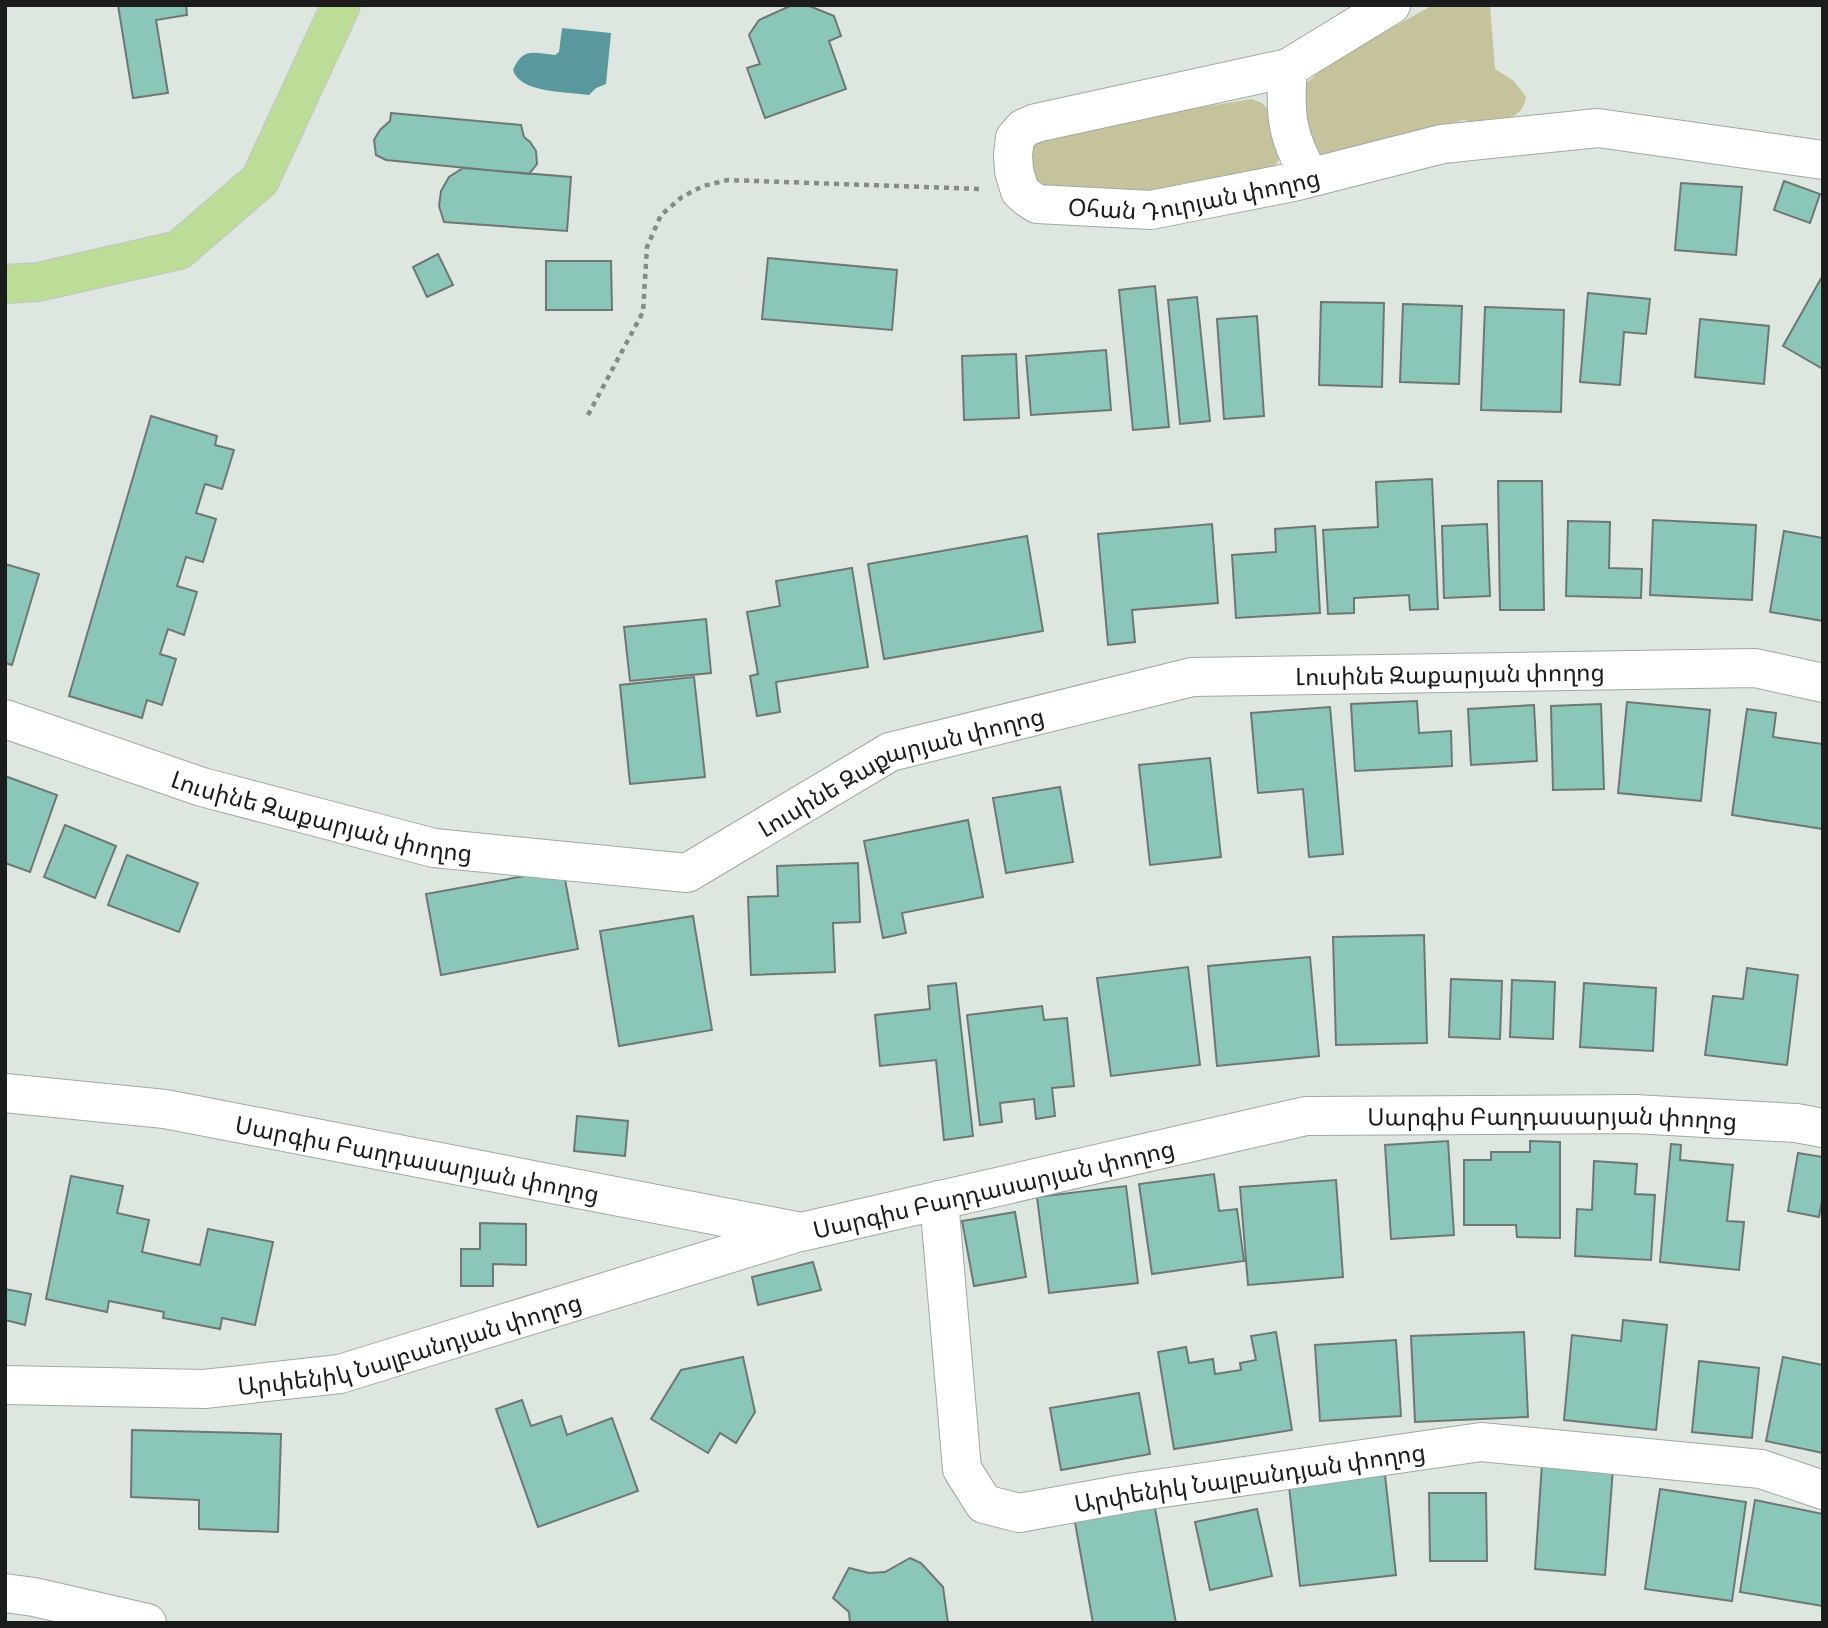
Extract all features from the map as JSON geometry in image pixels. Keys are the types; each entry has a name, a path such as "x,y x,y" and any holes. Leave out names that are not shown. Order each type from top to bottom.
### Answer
{"main road":[{"path":"5,284 38,282 179,250 260,180 341,5"}],"street":[{"path":"1020,191 1014,172 1013,155 1015,138 1024,128 1036,122 1288,68 1391,5"},
{"path":"1288,68 1285,103 1288,128 1310,177"},
{"name":"Օհան Դուրյան փողոց","path":"1020,191 1037,204 1151,210 1310,177 1442,144 1598,128 1823,160"},
{"name":"Լուսինե Զաքարյան փողոց","path":"5,719 202,787 434,848 687,873 890,752 1192,677 1755,668 1823,683"},
{"name":"Սարգիս Բաղդասարյան փողոց","path":"5,1093 165,1109 801,1232 1306,1116 1634,1114 1796,1123 1823,1128"},
{"name":"Արփենիկ Նալբանդյան փողոց","path":"939,1200 962,1469 984,1504 1019,1514 1135,1492 1481,1442 1761,1469 1823,1490"},
{"name":"Արփենիկ Նալբանդյան փողոց","path":"5,1385 204,1389 340,1374 801,1232"},
{"path":"5,1593 147,1623"}],"path":[{"path":"588,415 643,312 648,247 661,215 682,197 703,186 729,180 1020,191"}],"green space":[{"path":"1433,5 1490,5 1495,69 1514,81 1526,97 1518,113 1501,121 1463,120 1320,159 1311,149 1300,94 1305,84 1331,62"},
{"path":"1252,99 1262,103 1270,112 1281,148 1278,162 1270,172 1131,200 1040,189 1030,164 1032,142 1122,120"}],"water":[{"path":"562,28 611,33 606,84 589,95 534,87 517,78 513,70 521,58 530,53 555,55 559,52"}],"building":[{"path":"118,5 186,5 187,15 156,20 168,93 133,98"},
{"path":"807,5 834,16 841,36 829,41 846,89 765,118 747,68 760,64 749,35 759,20 790,6"},
{"path":"391,113 521,125 524,137 536,151 537,164 529,174 386,160 376,155 374,140 390,121"},
{"path":"463,168 571,177 567,231 444,222 439,206 441,191 449,177"},
{"path":"1784,181 1820,194 1810,223 1774,210"},
{"path":"1681,183 1742,187 1736,255 1675,250"},
{"path":"438,254 453,285 427,297 413,267"},
{"path":"768,258 897,270 892,330 762,319"},
{"path":"546,261 611,261 612,310 546,310"},
{"path":"1823,275 1823,369 1783,346"},
{"path":"1155,286 1169,427 1133,430 1119,290"},
{"path":"1588,293 1650,299 1646,334 1624,332 1620,385 1580,382"},
{"path":"1197,297 1210,421 1180,424 1168,300"},
{"path":"1321,302 1384,303 1382,387 1319,385"},
{"path":"1403,304 1462,306 1459,384 1400,382"},
{"path":"1485,307 1564,310 1561,412 1481,410"},
{"path":"1257,316 1264,416 1224,419 1217,319"},
{"path":"1700,319 1769,326 1764,384 1695,377"},
{"path":"1106,350 1111,410 1031,415 1026,356"},
{"path":"1016,354 1019,418 964,420 962,356"},
{"path":"151,416 217,436 215,445 234,450 222,489 205,484 196,513 216,519 203,562 186,557 177,586 197,592 184,635 168,629 160,654 176,659 162,705 147,700 142,718 69,696"},
{"path":"1432,479 1438,609 1410,610 1409,595 1354,598 1354,613 1328,614 1323,530 1378,527 1376,482"},
{"path":"1498,481 1542,481 1544,610 1500,610"},
{"path":"1653,520 1756,525 1752,600 1650,595"},
{"path":"1568,521 1610,522 1609,568 1642,569 1641,598 1566,596"},
{"path":"1212,524 1218,603 1132,610 1135,642 1108,645 1098,534"},
{"path":"1487,524 1490,596 1444,598 1442,526"},
{"path":"1315,526 1320,613 1236,618 1232,555 1276,552 1275,529"},
{"path":"1784,531 1823,538 1823,621 1770,612"},
{"path":"1027,536 1043,631 884,659 868,564"},
{"path":"5,564 39,574 12,665 5,663"},
{"path":"852,568 868,667 776,682 780,712 757,716 750,676 758,674 747,612 780,606 776,581"},
{"path":"706,619 711,673 630,681 624,627"},
{"path":"694,677 705,777 630,784 620,685"},
{"path":"1417,701 1419,733 1451,731 1452,766 1355,771 1351,704"},
{"path":"1627,702 1710,710 1701,801 1618,793"},
{"path":"1601,704 1604,789 1553,790 1551,706"},
{"path":"1534,705 1537,761 1471,765 1468,709"},
{"path":"1330,707 1343,854 1309,857 1303,789 1258,793 1251,713"},
{"path":"1747,709 1776,713 1773,737 1823,744 1823,829 1732,815"},
{"path":"1210,758 1221,857 1150,865 1139,765"},
{"path":"5,776 57,795 30,872 5,863"},
{"path":"1060,787 1073,862 1006,873 993,798"},
{"path":"968,820 983,897 902,913 906,933 883,938 864,841"},
{"path":"65,825 116,846 95,898 44,877"},
{"path":"127,855 198,883 179,932 108,905"},
{"path":"858,863 860,922 833,923 835,972 751,975 748,897 778,896 777,866"},
{"path":"563,869 578,949 441,975 426,894"},
{"path":"693,916 712,1030 619,1046 600,931"},
{"path":"1424,935 1427,1043 1336,1045 1333,937"},
{"path":"1310,957 1319,1056 1217,1066 1208,966"},
{"path":"1188,967 1200,1065 1111,1076 1097,978"},
{"path":"1747,968 1798,975 1787,1065 1705,1055 1713,996 1743,999"},
{"path":"1451,979 1502,981 1500,1039 1449,1037"},
{"path":"1512,980 1555,982 1553,1039 1510,1037"},
{"path":"956,983 973,1136 944,1140 936,1060 880,1066 875,1015 930,1009 928,986"},
{"path":"1584,983 1656,988 1653,1051 1580,1047"},
{"path":"1042,1006 1044,1020 1067,1018 1074,1086 1052,1088 1055,1116 1036,1119 1034,1099 1000,1103 1002,1122 980,1125 967,1015"},
{"path":"577,1116 628,1121 625,1156 574,1151"},
{"path":"1448,1141 1454,1235 1391,1239 1385,1145"},
{"path":"1530,1141 1560,1142 1560,1238 1517,1237 1516,1225 1464,1225 1464,1160 1491,1160 1491,1152 1530,1152"},
{"path":"1671,1144 1681,1145 1680,1160 1733,1165 1727,1221 1744,1222 1739,1270 1660,1262"},
{"path":"1798,1153 1823,1157 1823,1195 1819,1217 1788,1211"},
{"path":"1594,1161 1637,1164 1635,1194 1655,1195 1651,1260 1575,1256 1577,1209 1592,1210"},
{"path":"1214,1174 1219,1211 1237,1209 1244,1261 1152,1274 1139,1184"},
{"path":"71,1176 123,1186 117,1213 149,1220 142,1252 200,1265 208,1229 273,1242 255,1325 222,1318 220,1329 163,1318 164,1312 109,1301 107,1312 46,1299"},
{"path":"1336,1180 1343,1277 1248,1285 1240,1187"},
{"path":"1126,1186 1138,1283 1049,1293 1037,1197"},
{"path":"1015,1212 1026,1277 974,1286 962,1221"},
{"path":"480,1223 526,1224 526,1265 493,1264 493,1286 461,1286 461,1249 480,1249"},
{"path":"813,1262 821,1290 758,1305 752,1277"},
{"path":"5,1289 31,1294 25,1325 5,1320"},
{"path":"1623,1320 1667,1325 1656,1430 1564,1420 1572,1335 1621,1341"},
{"path":"1276,1332 1292,1430 1174,1449 1158,1352 1186,1347 1189,1363 1213,1359 1215,1374 1241,1370 1240,1363 1256,1360 1251,1336"},
{"path":"1524,1332 1528,1417 1415,1422 1411,1336"},
{"path":"1396,1340 1401,1416 1320,1421 1315,1345"},
{"path":"743,1357 755,1412 736,1443 720,1433 708,1453 651,1419 681,1370"},
{"path":"1783,1357 1823,1365 1823,1453 1766,1441"},
{"path":"1699,1361 1759,1368 1752,1438 1692,1432"},
{"path":"1139,1393 1150,1454 1061,1470 1050,1408"},
{"path":"522,1400 531,1426 561,1416 567,1435 612,1418 638,1491 538,1527 496,1409"},
{"path":"132,1430 281,1434 278,1532 199,1529 199,1500 131,1497"},
{"path":"1542,1463 1613,1468 1605,1575 1535,1569"},
{"path":"1385,1475 1396,1575 1300,1586 1289,1486"},
{"path":"1660,1489 1746,1502 1732,1601 1645,1589"},
{"path":"1429,1493 1486,1493 1487,1561 1430,1561"},
{"path":"1755,1500 1823,1514 1823,1606 1740,1592"},
{"path":"1154,1503 1176,1623 1093,1623 1074,1517"},
{"path":"1257,1509 1272,1576 1210,1590 1195,1522"},
{"path":"910,1558 921,1563 943,1587 948,1623 850,1623 849,1612 833,1598 849,1568 869,1573 885,1572"}]}
